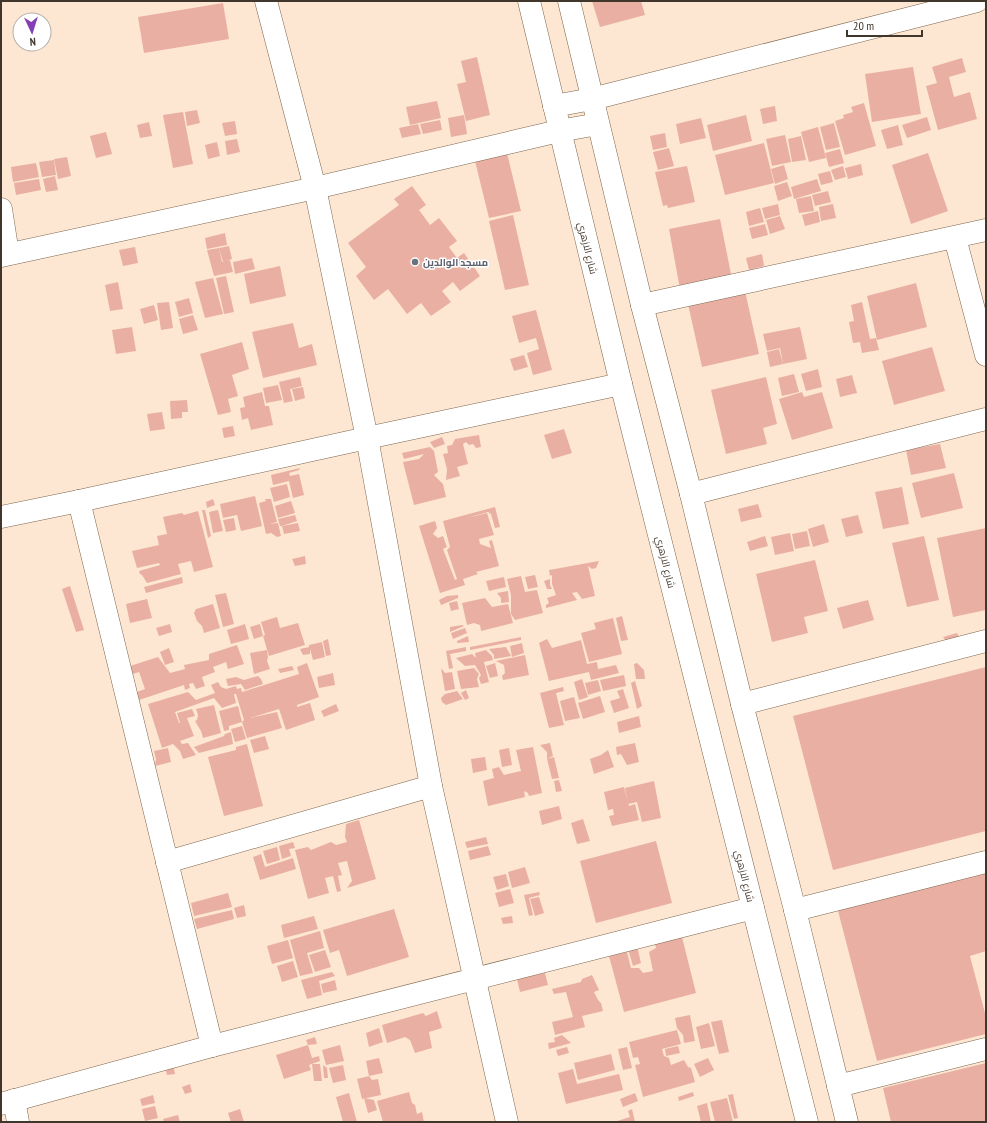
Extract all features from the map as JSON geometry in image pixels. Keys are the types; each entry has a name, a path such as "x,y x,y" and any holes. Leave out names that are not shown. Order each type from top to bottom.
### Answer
{"street":[{"path":"266,1 315,188 367,438 431,786 507,1122"},
{"name":"شارع الازهري","path":"529,1 559,131 807,1122"},
{"path":"569,1 642,305 691,494 847,1122"},
{"path":"554,106 592,100 977,1"},
{"path":"1,208 5,255 315,188 559,131 598,124"},
{"path":"642,305 955,238 986,230"},
{"path":"955,238 986,355"},
{"path":"1,517 622,384"},
{"path":"691,494 986,419"},
{"path":"79,501 212,1046"},
{"path":"742,704 986,641"},
{"path":"167,862 431,786"},
{"path":"795,910 986,862"},
{"path":"18,1122 7,1102 212,1046 753,908"},
{"path":"838,1086 986,1049"}],"building":[{"path":"592,1 641,1 645,15 600,27"},
{"path":"223,3 229,39 144,53 138,17"},
{"path":"477,57 490,115 466,121 457,84 466,82 461,61"},
{"path":"962,58 966,72 949,77 954,97 970,92 977,119 938,130 926,86 937,83 932,67"},
{"path":"913,67 921,114 872,122 865,74"},
{"path":"437,101 441,118 410,125 406,107"},
{"path":"864,103 876,146 845,155 835,121 844,118 843,115 853,112 851,107"},
{"path":"775,106 777,121 763,124 760,109"},
{"path":"197,110 200,123 187,126 185,112"},
{"path":"183,112 193,164 173,168 163,115"},
{"path":"464,115 467,134 451,137 448,118"},
{"path":"746,115 752,141 713,151 707,125"},
{"path":"927,117 931,130 907,138 902,125"},
{"path":"701,118 706,138 680,144 676,124"},
{"path":"440,120 442,130 423,134 420,124"},
{"path":"235,121 237,134 225,136 222,123"},
{"path":"149,122 152,136 140,138 137,125"},
{"path":"834,123 840,147 826,150 820,127"},
{"path":"418,124 421,134 402,138 399,128"},
{"path":"898,125 903,145 887,149 881,130"},
{"path":"818,127 826,158 809,162 801,132"},
{"path":"106,132 112,154 96,158 90,136"},
{"path":"665,133 667,147 653,150 650,136"},
{"path":"785,135 791,162 772,166 766,139"},
{"path":"801,136 806,160 792,162 788,139"},
{"path":"237,139 240,152 227,155 225,141"},
{"path":"217,142 220,156 208,159 205,145"},
{"path":"764,143 774,183 725,195 715,155"},
{"path":"669,148 674,166 658,170 653,152"},
{"path":"506,149 521,211 489,218 474,157"},
{"path":"840,149 844,163 829,167 825,153"},
{"path":"928,153 948,211 911,224 892,165"},
{"path":"67,157 71,176 58,179 54,159"},
{"path":"54,160 56,175 42,177 39,162"},
{"path":"36,163 39,177 13,182 11,167"},
{"path":"861,164 863,175 848,179 845,168"},
{"path":"784,165 788,179 775,184 771,169"},
{"path":"687,166 695,202 668,208 667,205 663,206 655,172"},
{"path":"843,166 846,177 835,180 831,170"},
{"path":"830,171 833,182 821,185 818,174"},
{"path":"55,176 58,190 46,192 43,179"},
{"path":"39,179 41,190 16,195 14,183"},
{"path":"817,179 821,191 794,199 791,187"},
{"path":"787,182 792,196 778,201 774,186"},
{"path":"412,186 426,205 419,210 430,225 439,218 457,241 449,247 457,258 464,253 480,276 460,291 453,282 442,291 451,302 431,316 421,303 407,314 388,289 374,300 356,276 366,267 348,243 399,205 394,199"},
{"path":"828,191 831,202 815,206 812,195"},
{"path":"811,196 814,211 799,213 796,199"},
{"path":"778,204 780,215 765,219 762,208"},
{"path":"833,204 836,218 821,221 819,207"},
{"path":"760,208 764,222 749,226 746,212"},
{"path":"818,211 820,222 805,226 802,215"},
{"path":"513,215 529,285 505,290 489,221"},
{"path":"780,216 785,229 770,234 766,220"},
{"path":"720,219 732,279 680,289 669,229"},
{"path":"765,224 768,235 752,239 749,228"},
{"path":"225,233 227,245 207,249 205,238"},
{"path":"229,246 232,259 226,261 230,260 233,272 214,276 207,250"},
{"path":"135,247 138,263 123,266 119,250"},
{"path":"762,254 764,266 749,270 746,258"},
{"path":"252,258 255,269 235,274 233,262"},
{"path":"280,266 286,296 250,304 244,274"},
{"path":"226,276 234,312 224,314 216,278"},
{"path":"213,278 223,314 205,318 195,282"},
{"path":"118,282 123,309 110,311 105,285"},
{"path":"916,283 927,327 877,340 867,296"},
{"path":"745,291 759,354 702,367 688,304"},
{"path":"189,298 193,313 179,317 175,302"},
{"path":"169,302 173,328 161,330 157,303"},
{"path":"862,302 870,339 876,338 879,350 862,353 860,342 853,343 849,322 854,321 851,305"},
{"path":"154,305 158,320 144,324 140,309"},
{"path":"536,310 552,370 533,375 527,353 539,349 536,338 519,343 512,316"},
{"path":"193,315 198,330 183,334 179,319"},
{"path":"293,323 299,348 312,344 317,365 263,378 252,332"},
{"path":"132,327 136,351 116,354 112,330"},
{"path":"800,327 807,359 783,364 780,348 767,351 763,334"},
{"path":"242,342 249,369 232,375 238,396 228,399 231,412 218,415 200,354"},
{"path":"932,347 945,391 894,405 882,361"},
{"path":"779,349 783,364 770,367 767,352"},
{"path":"524,355 528,367 514,371 510,359"},
{"path":"818,369 822,387 806,391 801,374"},
{"path":"794,374 799,392 782,396 778,378"},
{"path":"852,375 857,393 840,397 836,379"},
{"path":"300,377 302,386 290,389 293,401 284,403 279,382"},
{"path":"766,377 777,424 763,428 767,444 726,454 711,390"},
{"path":"278,385 282,400 266,403 263,388"},
{"path":"303,387 305,398 295,401 292,389"},
{"path":"262,392 265,406 269,406 273,425 251,430 248,418 242,420 240,408 245,407 243,397"},
{"path":"802,392 804,397 822,392 833,428 792,440 779,399"},
{"path":"187,400 188,412 182,412 182,418 171,419 170,401"},
{"path":"162,412 165,429 150,431 147,414"},
{"path":"233,426 235,436 224,438 222,428"},
{"path":"564,429 572,453 552,459 544,435"},
{"path":"479,435 481,447 476,448 473,444 469,445 466,442 463,444 468,464 457,467 460,476 446,480 447,469 443,454 448,453 447,446 452,445 455,439"},
{"path":"442,437 445,444 434,448 430,442"},
{"path":"940,444 946,468 911,475 906,450"},
{"path":"430,447 434,451 438,472 434,475 443,484 446,497 414,505 403,462 419,459 424,454 404,459 402,453"},
{"path":"300,468 299,470 289,473 290,476 299,474 304,495 293,498 289,481 273,485 271,475"},
{"path":"954,473 963,508 921,518 912,483"},
{"path":"287,484 290,497 274,502 270,488"},
{"path":"902,487 909,524 883,529 875,492"},
{"path":"255,496 262,526 241,531 237,515 223,518 220,504"},
{"path":"213,499 215,505 207,508 206,502"},
{"path":"265,499 271,499 277,522 269,524 278,523 281,536 277,537 271,533 266,534 259,503 266,501"},
{"path":"291,501 295,513 278,518 275,506"},
{"path":"758,504 762,517 741,522 738,509"},
{"path":"495,507 500,527 495,528 491,514 488,512 466,518 487,513 494,535 479,539 480,544 491,548 489,541 492,540 499,566 476,572 478,574 463,579 465,585 440,593 419,526 435,521 437,528 433,534 438,538 443,536 447,547 443,549 455,580 457,579 447,550 450,547 443,521"},
{"path":"202,510 205,510 211,536 208,538"},
{"path":"218,510 223,531 213,533 209,512"},
{"path":"198,511 213,567 194,572 191,561 178,564 181,574 147,583 139,571 160,565 159,563 137,568 132,551 159,545 157,536 167,534 163,517 182,513 184,515"},
{"path":"295,515 297,521 280,526 278,519"},
{"path":"858,515 863,533 846,537 841,519"},
{"path":"234,518 236,530 226,532 223,520"},
{"path":"298,523 300,531 284,534 282,526"},
{"path":"824,524 829,542 813,547 808,529"},
{"path":"986,528 986,610 953,617 937,538"},
{"path":"807,531 810,546 795,549 792,534"},
{"path":"790,533 794,551 775,555 771,537"},
{"path":"765,536 768,546 750,551 747,542"},
{"path":"924,536 939,600 907,607 892,543"},
{"path":"305,556 306,564 295,566 292,559"},
{"path":"815,560 828,611 804,617 808,633 772,642 756,574"},
{"path":"599,561 596,568 592,569 588,566 595,596 582,599 577,592 572,593 577,600 546,608 546,605 549,603 547,598 556,595 552,584 552,575 550,576 549,570"},
{"path":"535,575 538,587 528,589 525,577"},
{"path":"521,576 525,592 537,590 543,613 515,620 511,614 511,595 507,579"},
{"path":"182,577 183,583 146,593 144,587"},
{"path":"504,577 506,587 489,591 486,581"},
{"path":"550,579 552,589 547,589 544,581"},
{"path":"70,586 84,630 76,632 62,589"},
{"path":"508,591 509,602 501,603 501,598 497,593"},
{"path":"226,593 234,624 223,627 215,595"},
{"path":"458,595 458,598 441,605 439,600 447,596"},
{"path":"485,598 492,607 508,604 513,623 481,631 480,625 474,623 467,625 462,603"},
{"path":"147,599 152,618 130,623 126,604"},
{"path":"868,600 874,620 843,629 837,608"},
{"path":"457,601 459,609 451,611 449,603"},
{"path":"213,604 220,628 204,633 202,626 197,621 194,613 196,609"},
{"path":"622,616 628,640 621,641 616,618"},
{"path":"277,617 280,628 298,623 305,645 269,656 263,636 265,635 261,622"},
{"path":"613,618 622,654 589,662 581,633 596,629 594,623"},
{"path":"170,624 172,632 159,636 156,628"},
{"path":"245,624 249,639 231,644 227,630"},
{"path":"260,624 263,636 254,639 250,627"},
{"path":"464,626 450,632 450,627"},
{"path":"465,628 467,633 453,639 451,633"},
{"path":"957,633 959,637 947,642 943,637"},
{"path":"468,636 469,642 457,643 457,641"},
{"path":"521,637 521,640 470,650 470,647"},
{"path":"328,639 331,655 326,656 323,641"},
{"path":"547,639 552,648 581,640 587,664 597,662 598,669 616,665 619,673 591,680 589,672 549,681 539,643"},
{"path":"322,642 325,657 313,660 310,649 310,654 303,655 300,649 309,647 309,645"},
{"path":"522,643 524,653 512,657 510,646"},
{"path":"237,645 244,664 228,669 226,662 213,667 215,672 202,677 205,686 196,689 193,683 189,684 190,688 185,690 184,685 139,700 137,692 145,689 139,672 133,674 130,666 158,657 170,673 185,669 184,665 209,660 209,654"},
{"path":"466,647 466,651 450,654 453,668 449,669 446,651"},
{"path":"506,647 511,656 494,659 494,655 489,649"},
{"path":"169,648 174,662 165,665 160,652"},
{"path":"267,650 267,661 270,669 254,674 250,653"},
{"path":"486,650 492,656 493,660 484,662 489,682 481,684 479,678 481,675 475,665 465,666 456,658 472,654 476,658 475,653"},
{"path":"525,655 529,675 503,680 502,676 505,673 504,665 496,661"},
{"path":"307,663 319,697 297,705 297,707 310,703 315,720 286,730 279,709 250,718 277,712 282,728 247,738 242,722 244,720 236,694 234,694 236,703 222,708 214,698 175,712 180,723 177,713 192,709 195,716 187,718 194,736 180,741 182,744 188,743 196,755 183,759 180,751 173,744 162,748 148,704 188,692 196,700 215,693 211,685 218,682 221,687 226,689 236,686 237,689 241,688 242,692 299,674 297,667"},
{"path":"495,663 498,676 490,678 486,666"},
{"path":"637,663 644,670 645,679 636,679 634,664"},
{"path":"292,666 294,670 280,673 278,669"},
{"path":"986,667 986,831 833,870 793,716"},
{"path":"441,668 445,673 452,672 455,689 445,691"},
{"path":"474,668 479,674 477,679 479,687 461,689 457,671"},
{"path":"333,673 335,685 319,688 317,677"},
{"path":"624,675 626,686 603,691 600,680"},
{"path":"258,676 263,684 245,690 241,684 228,686 226,679 236,677 244,680"},
{"path":"582,679 588,697 579,700 574,682"},
{"path":"598,680 601,691 588,695 585,683"},
{"path":"635,681 642,706 637,709 631,683"},
{"path":"563,687 564,691 556,693 564,725 549,728 540,693"},
{"path":"623,689 629,708 614,713 610,701 620,698 617,691"},
{"path":"466,690 469,698 465,700 461,693"},
{"path":"457,691 463,699 446,705 442,702 441,698 445,694"},
{"path":"600,696 605,712 583,719 578,703"},
{"path":"574,697 580,718 565,721 560,701"},
{"path":"336,704 339,711 324,717 321,711"},
{"path":"214,705 221,733 203,738 195,721 197,720 198,715 196,709"},
{"path":"238,706 242,722 229,726 229,730 224,731 219,711"},
{"path":"639,716 641,727 619,733 617,722"},
{"path":"242,726 246,739 235,742 231,729"},
{"path":"231,732 233,744 199,753 194,747 224,736 225,734"},
{"path":"265,736 269,749 254,753 250,740"},
{"path":"550,743 553,756 547,759 547,752 540,745"},
{"path":"635,743 639,762 627,765 621,754 617,755 616,747"},
{"path":"247,744 263,806 224,816 208,757 236,750 236,747"},
{"path":"533,747 542,793 529,796 528,793 524,791 525,797 488,806 483,781 494,778 492,769 499,767 504,775 521,771 516,750"},
{"path":"168,748 171,762 155,766 156,759 154,751"},
{"path":"509,748 512,765 502,767 499,750"},
{"path":"608,750 614,767 594,774 590,759 601,755"},
{"path":"485,757 487,770 473,773 471,759"},
{"path":"554,757 559,778 552,779 547,759"},
{"path":"559,780 562,791 556,792 554,781"},
{"path":"654,781 661,818 642,822 637,802 628,804 625,788"},
{"path":"624,787 629,806 635,804 639,820 612,826 609,816 614,815 613,809 608,810 604,792"},
{"path":"559,806 562,819 542,825 539,811"},
{"path":"583,819 590,841 577,844 571,823"},
{"path":"359,820 376,879 347,888 352,881 347,861 338,863 342,875 338,876 341,891 337,892 333,876 325,878 329,893 308,899 295,850 308,847 311,850 331,842 336,845 347,842 345,837 346,824"},
{"path":"486,837 488,844 467,848 465,842"},
{"path":"656,841 672,903 596,923 580,861"},
{"path":"293,842 295,848 289,849 291,856 282,859 279,846"},
{"path":"488,846 491,855 470,860 468,851"},
{"path":"277,847 280,860 267,864 263,851"},
{"path":"261,854 265,867 293,858 296,869 260,880 253,857"},
{"path":"525,867 530,883 512,888 508,872"},
{"path":"986,869 986,951 970,956 986,1017 986,1034 877,1061 837,907"},
{"path":"506,874 509,886 497,890 493,877"},
{"path":"510,889 514,903 499,907 495,893"},
{"path":"539,892 540,895 529,898 533,915 529,916 524,895"},
{"path":"228,893 232,907 194,916 191,903"},
{"path":"539,897 544,913 535,916 530,899"},
{"path":"244,905 246,916 237,918 234,908"},
{"path":"394,909 409,957 347,976 339,950 330,953 323,930"},
{"path":"232,910 234,919 197,929 194,919"},
{"path":"314,916 318,929 284,938 281,925"},
{"path":"512,916 513,923 503,924 501,918"},
{"path":"320,931 324,948 307,953 313,973 300,976 290,940"},
{"path":"682,937 696,993 624,1012 609,956 627,952 631,968 639,968 643,973 653,971 649,952 656,948 655,944"},
{"path":"288,940 293,958 272,964 267,946"},
{"path":"637,946 641,963 633,966 628,949"},
{"path":"325,950 331,967 315,972 309,955"},
{"path":"293,961 298,977 282,982 277,966"},
{"path":"332,972 335,976 319,981 322,995 307,999 301,980"},
{"path":"545,973 548,985 520,992 517,979"},
{"path":"592,975 599,990 594,992 601,1003 603,1011 582,1016 585,1027 555,1035 552,1022 573,1017 566,992 554,994 552,989 581,982 582,979"},
{"path":"335,980 337,990 323,993 321,984"},
{"path":"437,1011 442,1028 429,1032 432,1048 415,1053 410,1040 405,1037 387,1043 382,1025 423,1013 426,1016"},
{"path":"690,1015 695,1041 684,1043 683,1035 677,1028 675,1018"},
{"path":"722,1020 729,1052 719,1054 711,1022"},
{"path":"709,1023 715,1046 701,1049 696,1027"},
{"path":"379,1028 383,1042 369,1047 366,1033"},
{"path":"677,1030 681,1044 662,1049 664,1056 669,1058 671,1065 684,1060 688,1067 691,1068 695,1082 643,1097 635,1065 640,1064 638,1057 633,1058 629,1042"},
{"path":"562,1035 571,1043 549,1049 548,1043 555,1042 554,1038"},
{"path":"315,1037 317,1044 308,1045 306,1040"},
{"path":"308,1045 312,1058 319,1056 320,1061 309,1065 311,1070 284,1079 276,1055"},
{"path":"340,1045 344,1061 326,1065 322,1050"},
{"path":"678,1046 680,1053 666,1056 665,1049"},
{"path":"567,1047 569,1053 558,1056 556,1050"},
{"path":"627,1047 632,1068 623,1070 618,1049"},
{"path":"611,1054 615,1070 578,1080 574,1063"},
{"path":"379,1058 383,1073 369,1076 366,1061"},
{"path":"708,1058 714,1070 700,1077 694,1064"},
{"path":"986,1063 986,1122 891,1122 883,1088"},
{"path":"173,1064 175,1074 167,1075 165,1065"},
{"path":"312,1064 320,1064 322,1081 314,1081"},
{"path":"323,1065 327,1068 328,1078 324,1078"},
{"path":"343,1065 346,1080 333,1083 329,1068"},
{"path":"573,1069 577,1084 619,1074 623,1090 566,1104 558,1073"},
{"path":"369,1076 372,1080 378,1079 381,1095 362,1099 357,1079"},
{"path":"190,1084 192,1092 185,1094 182,1087"},
{"path":"409,1092 417,1114 422,1112 424,1122 383,1122 377,1101"},
{"path":"693,1092 694,1096 679,1101 678,1097"},
{"path":"349,1093 357,1122 343,1122 336,1097"},
{"path":"635,1093 638,1101 623,1107 620,1099"},
{"path":"733,1094 738,1118 734,1119 728,1095"},
{"path":"153,1095 155,1103 142,1106 140,1099"},
{"path":"364,1098 374,1100 377,1110 368,1113"},
{"path":"727,1098 733,1122 715,1122 710,1102"},
{"path":"707,1103 711,1122 701,1122 697,1106"},
{"path":"155,1106 158,1118 145,1121 142,1109"},
{"path":"240,1109 244,1122 231,1122 228,1113"},
{"path":"632,1109 635,1122 614,1122 630,1117 628,1111"},
{"path":"178,1115 180,1122 164,1122 163,1119"}],"place":[{"name":"مسجد الوالدين","path":"415,262"}]}
